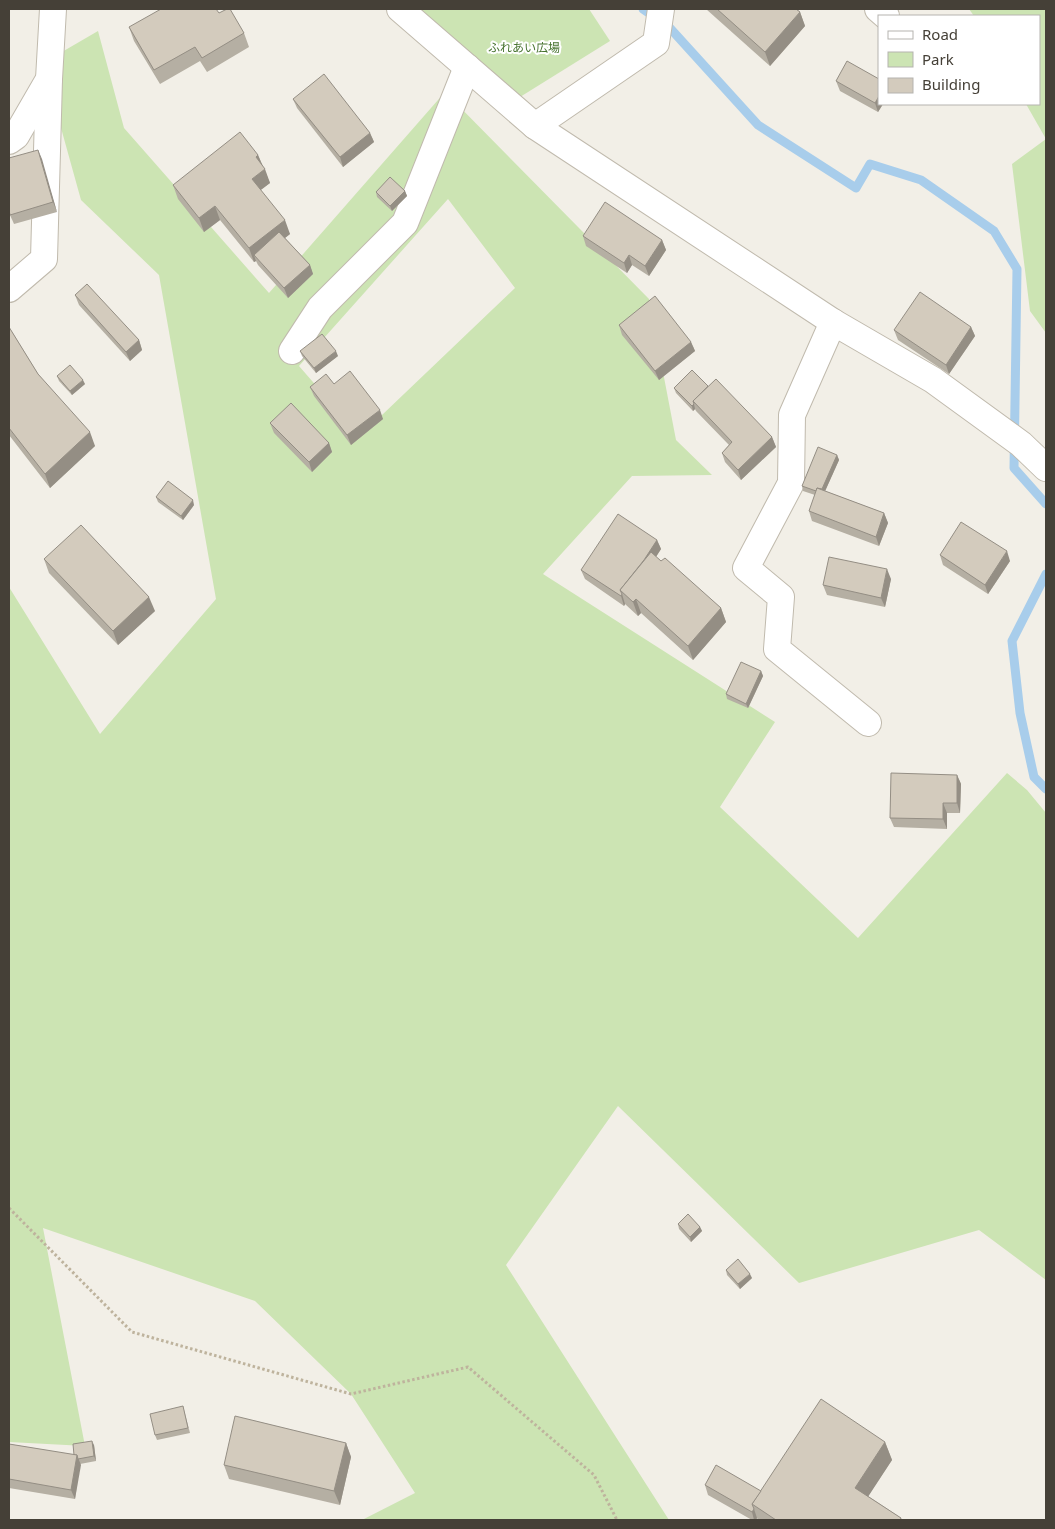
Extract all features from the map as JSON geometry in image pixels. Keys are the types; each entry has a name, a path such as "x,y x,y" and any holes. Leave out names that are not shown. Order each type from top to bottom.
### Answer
{"street":[{"path":"9,289 44,259 48,79 53,9"},
{"path":"400,9 535,126 833,322 933,380 1020,444 1046,468"},
{"path":"535,126 656,43 662,9"},
{"path":"292,351 320,308 405,223 467,67"},
{"path":"9,141 16,136 48,79"},
{"path":"833,322 792,415 791,483 746,568 781,597 777,649 868,723"}],"path":[{"path":"9,1208 132,1332 351,1394 468,1367 594,1475 617,1520"}],"green space":[{"name":"ふれあい広場","path":"417,9 589,9 610,41 520,97"},
{"path":"969,9 1046,9 1046,139 1027,105 1040,105 1040,15 973,15"},
{"path":"98,31 124,128 269,293 445,92 649,299 676,440 712,475 632,476 543,574 775,722 720,807 858,938 1007,773 1027,790 1046,813 1046,1280 979,1230 799,1283 618,1106 506,1265 669,1520 362,1520 415,1493 351,1394 255,1301 43,1228 85,1446 9,1442 9,587 100,734 216,599 159,275 81,200 43,63","holes":["448,199 515,288 360,436 299,366"]},
{"path":"1046,139 1046,333 1030,311 1012,164"}],"building":[{"path":"161,9 216,9 219,13 230,9 244,33 202,58 195,47 154,70 129,27"},
{"path":"717,9 796,9 800,12 765,52"},
{"path":"847,61 878,78 878,98 875,103 836,81"},
{"path":"324,74 370,133 340,157 293,99"},
{"path":"240,132 258,155 256,157 265,169 252,179 285,220 249,248 215,206 199,218 173,185"},
{"path":"38,150 53,202 10,215 9,158"},
{"path":"390,177 405,191 390,206 376,192"},
{"path":"605,202 662,240 645,266 629,255 624,263 583,236"},
{"path":"279,232 310,265 284,288 254,255"},
{"path":"87,284 139,340 126,352 75,295"},
{"path":"920,292 971,327 946,365 894,330"},
{"path":"655,296 691,342 655,371 619,325"},
{"path":"9,327 38,374 90,432 45,474 9,428"},
{"path":"322,334 336,351 314,368 300,351"},
{"path":"70,365 83,380 70,391 57,376"},
{"path":"692,370 708,386 693,401 694,404 692,406 674,388"},
{"path":"350,371 380,410 347,435 310,387 326,374 334,384"},
{"path":"716,379 772,437 738,470 722,453 732,442 693,401"},
{"path":"291,403 329,443 309,462 270,423"},
{"path":"818,447 837,455 822,489 817,488 816,491 802,486"},
{"path":"168,481 193,500 181,516 156,497"},
{"path":"817,488 884,513 876,537 809,511"},
{"path":"618,514 657,540 620,590 621,596 581,570"},
{"path":"961,522 1007,551 985,585 940,555"},
{"path":"81,525 149,597 113,631 44,559"},
{"path":"651,552 661,561 665,558 721,608 688,646 636,599 633,602 620,590"},
{"path":"829,557 887,569 881,598 823,585"},
{"path":"741,662 761,671 746,704 726,694"},
{"path":"891,773 957,775 957,803 943,803 943,819 890,818"},
{"path":"688,1214 700,1227 690,1237 678,1224"},
{"path":"738,1259 750,1274 738,1284 726,1270"},
{"path":"821,1399 885,1442 855,1488 901,1518 900,1520 776,1520 752,1504"},
{"path":"183,1406 188,1428 155,1435 150,1414"},
{"path":"235,1416 346,1443 334,1491 224,1465"},
{"path":"92,1441 94,1456 78,1459 77,1455 74,1455 73,1444"},
{"path":"9,1444 77,1455 71,1490 9,1479"},
{"path":"716,1465 761,1491 752,1504 754,1509 752,1512 705,1485"}],"waterway":[{"path":"643,9 669,27 758,125 856,188 870,164 921,180 994,231 1017,269 1014,468 1046,504"},
{"path":"1046,574 1012,641 1020,713 1034,777 1046,789"}]}
